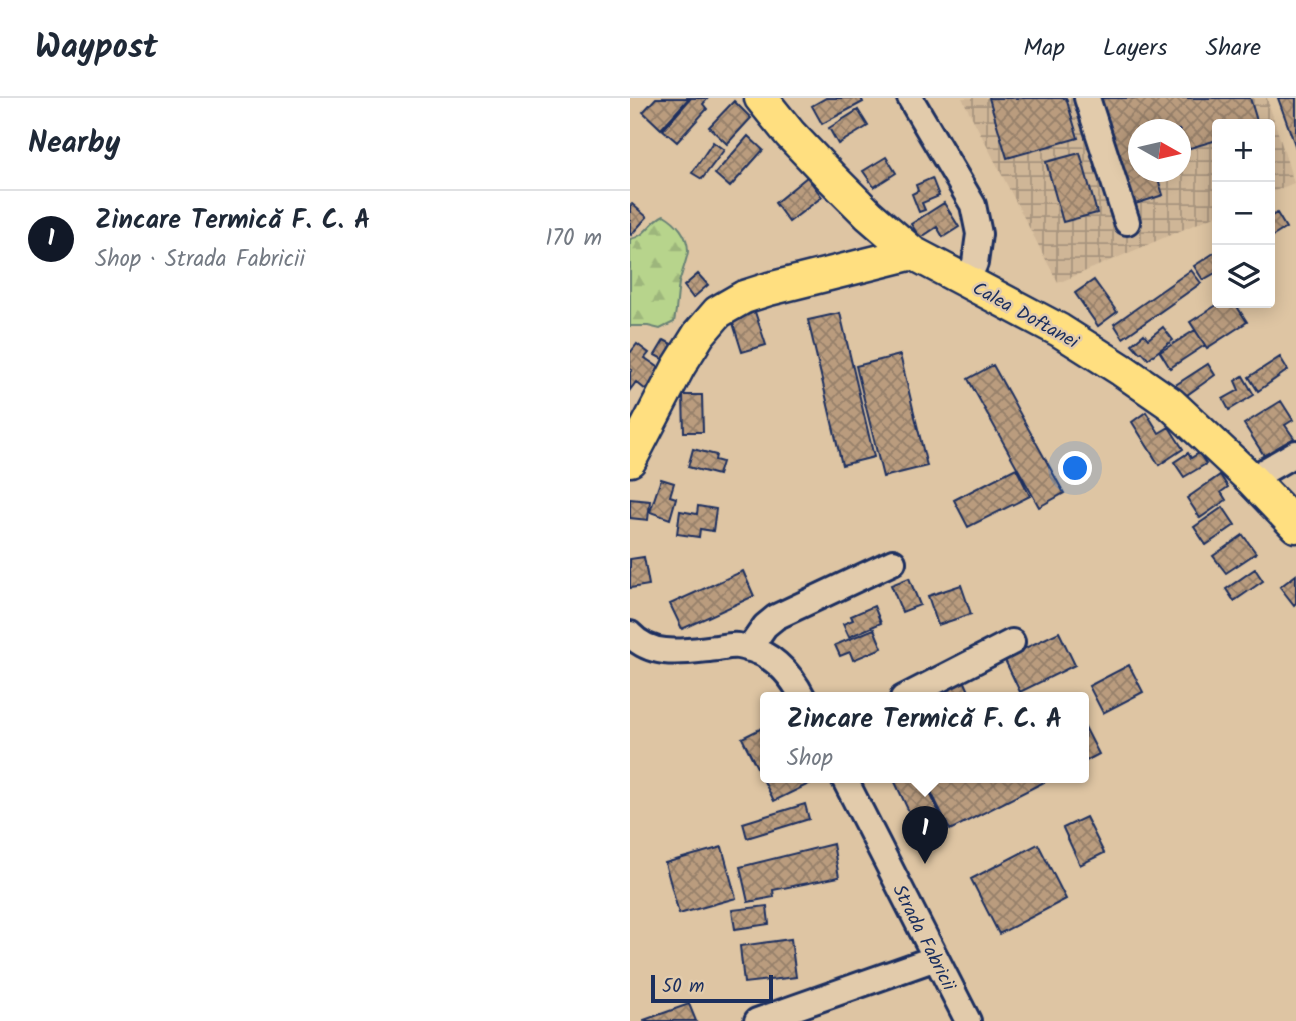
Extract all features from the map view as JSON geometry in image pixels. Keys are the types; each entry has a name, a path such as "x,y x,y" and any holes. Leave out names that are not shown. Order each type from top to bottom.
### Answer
{"main road":[{"name":"Calea Doftanei","path":"761,98 790,134 831,177 913,253 1059,330 1171,404 1251,479 1296,526"},
{"path":"630,460 679,366 699,334 718,312 744,297 769,289 913,253"}],"street":[{"path":"911,98 973,205 979,234 975,263 967,282"},
{"path":"1087,98 1127,222"},
{"path":"1251,479 1296,453"},
{"path":"749,649 765,626 776,617 893,562"},
{"path":"630,634 644,646 660,651 737,646 749,649 777,662 789,673 800,692"},
{"path":"915,692 1012,642"},
{"name":"Strada Fabricii","path":"847,783 968,1021"},
{"path":"757,1021 936,958"}],"shaded area":[{"path":"962,98 1267,98 1274,119 1212,119 1212,217 1058,283"},
{"path":"1275,123 1294,183 1275,191"}],"green space":[{"path":"664,215 680,230 686,240 688,253 679,283 674,322 660,329 630,326 630,239 640,235"}],"building":[{"path":"656,98 689,98 661,129 643,112"},
{"path":"691,98 708,98 703,104 707,109 677,142 663,130"},
{"path":"826,98 861,98 863,102 822,124 812,106"},
{"path":"989,98 1066,98 1078,138 1007,158"},
{"path":"1092,98 1250,98 1256,119 1212,119 1212,141 1191,148 1191,119 1128,119 1128,182 1159,182 1163,195 1126,207"},
{"path":"1278,98 1296,98 1296,148"},
{"path":"734,101 751,118 727,144 709,127"},
{"path":"858,110 868,126 838,144 829,128"},
{"path":"748,136 763,150 730,187 715,174"},
{"path":"713,142 724,150 702,179 692,173"},
{"path":"1080,153 1097,213 1063,222 1046,162"},
{"path":"886,157 896,173 874,187 863,171"},
{"path":"807,177 822,197 789,222 775,203"},
{"path":"932,178 939,196 922,203 925,210 919,212 912,194 918,191 916,185"},
{"path":"944,203 959,227 943,237 937,227 920,238 911,224"},
{"path":"632,204 647,217 631,235 630,206"},
{"path":"1277,213 1286,228 1275,235"},
{"path":"1212,254 1212,275 1203,280 1194,266"},
{"path":"1191,270 1201,283 1123,338 1114,324"},
{"path":"698,274 708,285 693,298 684,286"},
{"path":"1094,280 1117,312 1098,326 1075,293"},
{"path":"1212,308 1238,308 1247,322 1207,348 1190,322"},
{"path":"755,312 766,345 742,352 732,320"},
{"path":"840,313 874,457 842,465 808,320"},
{"path":"1163,327 1173,340 1148,359 1132,344 1144,334 1148,339"},
{"path":"1195,330 1205,345 1170,368 1160,352"},
{"path":"664,340 675,346 666,361 655,355"},
{"path":"637,344 649,353 645,358 661,369 646,390 636,382 630,390 630,353"},
{"path":"900,355 927,466 883,477 856,366"},
{"path":"1280,357 1288,370 1258,391 1249,377"},
{"path":"1208,364 1215,375 1187,395 1174,386"},
{"path":"993,365 1064,493 1039,507 968,379"},
{"path":"1243,376 1254,395 1229,410 1223,399 1239,390 1235,381"},
{"path":"683,395 702,395 703,432 684,432"},
{"path":"1281,401 1293,420 1285,425 1294,438 1265,457 1244,424"},
{"path":"1146,412 1159,433 1169,427 1183,449 1159,465 1132,422"},
{"path":"693,449 716,455 715,460 722,462 718,475 688,467"},
{"path":"1188,453 1191,458 1199,453 1206,464 1184,477 1174,462"},
{"path":"1016,468 1030,496 968,527 954,500"},
{"path":"1220,475 1228,487 1221,492 1226,500 1200,518 1187,498"},
{"path":"661,479 674,483 670,496 676,498 670,519 650,512"},
{"path":"630,499 650,501 648,520 630,518"},
{"path":"698,506 716,509 713,531 700,529 699,537 677,534 680,511 697,514"},
{"path":"1223,507 1235,525 1206,545 1194,527"},
{"path":"1243,535 1256,553 1226,573 1213,556"},
{"path":"644,557 649,585 630,588 630,559"},
{"path":"1255,569 1263,581 1234,601 1226,589"},
{"path":"743,571 754,596 682,629 670,604"},
{"path":"1296,575 1296,603 1294,605 1280,587"},
{"path":"909,578 920,605 902,612 891,585"},
{"path":"961,585 971,614 938,625 928,596"},
{"path":"874,606 881,623 849,637 843,624 853,620 851,616"},
{"path":"874,629 882,648 853,660 850,652 840,656 835,645"},
{"path":"1059,632 1075,665 1020,692 1004,658"},
{"path":"1129,665 1143,692 1103,713 1089,686"},
{"path":"964,680 969,692 939,692"},
{"path":"760,729 760,773 742,738"},
{"path":"1089,735 1099,754 1089,759"},
{"path":"765,783 811,783 774,801"},
{"path":"895,783 925,783 944,823 920,835"},
{"path":"926,783 1042,783 950,830"},
{"path":"805,804 809,819 747,838 743,823"},
{"path":"1086,817 1104,853 1080,865 1063,828"},
{"path":"833,844 839,877 773,890 774,897 748,902 740,867"},
{"path":"1038,844 1066,899 999,934 971,879"},
{"path":"722,847 736,898 679,914 665,863"},
{"path":"767,906 769,924 735,929 732,910"},
{"path":"791,939 796,977 744,983 740,946"},
{"path":"689,1004 696,1021 644,1021 644,1020"}],"place":[{"name":"Zincare Termică F. C. A","path":"925,864"}]}
